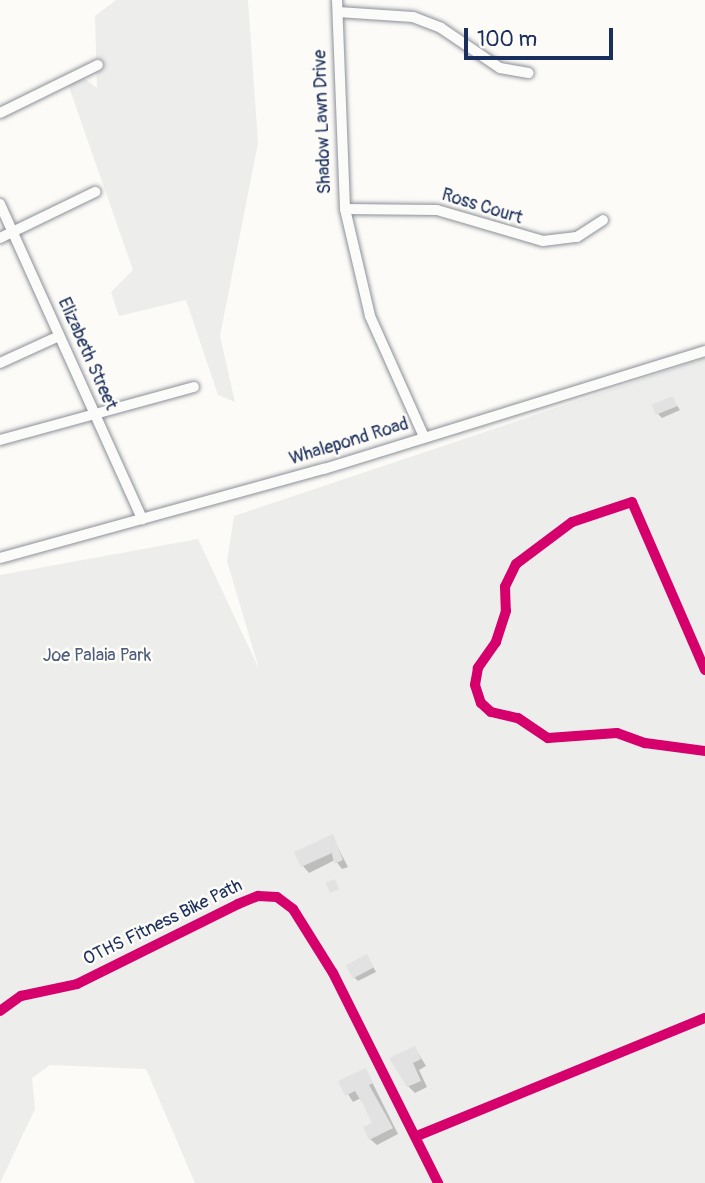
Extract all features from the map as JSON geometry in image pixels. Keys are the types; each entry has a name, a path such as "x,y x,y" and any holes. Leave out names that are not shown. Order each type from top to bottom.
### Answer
{"street":[{"path":"338,6 413,17 441,28 500,68 529,73"},
{"name":"Shadow Lawn Drive","path":"338,6 345,209 370,316 424,437"},
{"path":"0,113 98,65"},
{"path":"0,238 95,192"},
{"name":"Elizabeth Street","path":"0,204 142,519"},
{"name":"Ross Court","path":"345,209 437,210 543,241 577,237 603,220"},
{"path":"0,363 59,336"},
{"name":"Whalepond Road","path":"0,558 424,437 705,351"},
{"path":"0,440 194,387"}],"green space":[{"path":"116,0 248,0 258,143 220,336 235,402 218,395 186,300 119,316 111,292 133,270 69,87 77,73 97,88 95,16"},
{"name":"Joe Palaia Park","path":"705,358 705,1183 195,1183 146,1069 50,1065 32,1078 35,1109 0,1183 0,575 198,539 259,669 227,561 234,516"}],"building":[{"path":"673,396 677,406 656,415 652,405"},
{"path":"333,834 343,860 334,864 332,853 301,867 294,852"},
{"path":"335,879 339,889 330,893 326,883"},
{"path":"367,954 374,967 353,979 346,965"},
{"path":"415,1046 421,1059 413,1063 421,1081 407,1087 389,1058"},
{"path":"366,1068 373,1083 369,1085 393,1128 369,1140 363,1127 372,1123 364,1106 355,1091 345,1096 338,1081"}],"cycle path":[{"path":"705,670 632,502 572,522 516,564 505,587 506,611 496,642 478,668 475,685 481,703 491,712 518,718 548,738 617,733 645,743 705,751"},
{"name":"OTHS Fitness Bike Path","path":"0,1011 21,996 77,984 238,904 258,896 277,897 293,909 333,973 438,1183"},
{"path":"417,1136 705,1018"}]}
